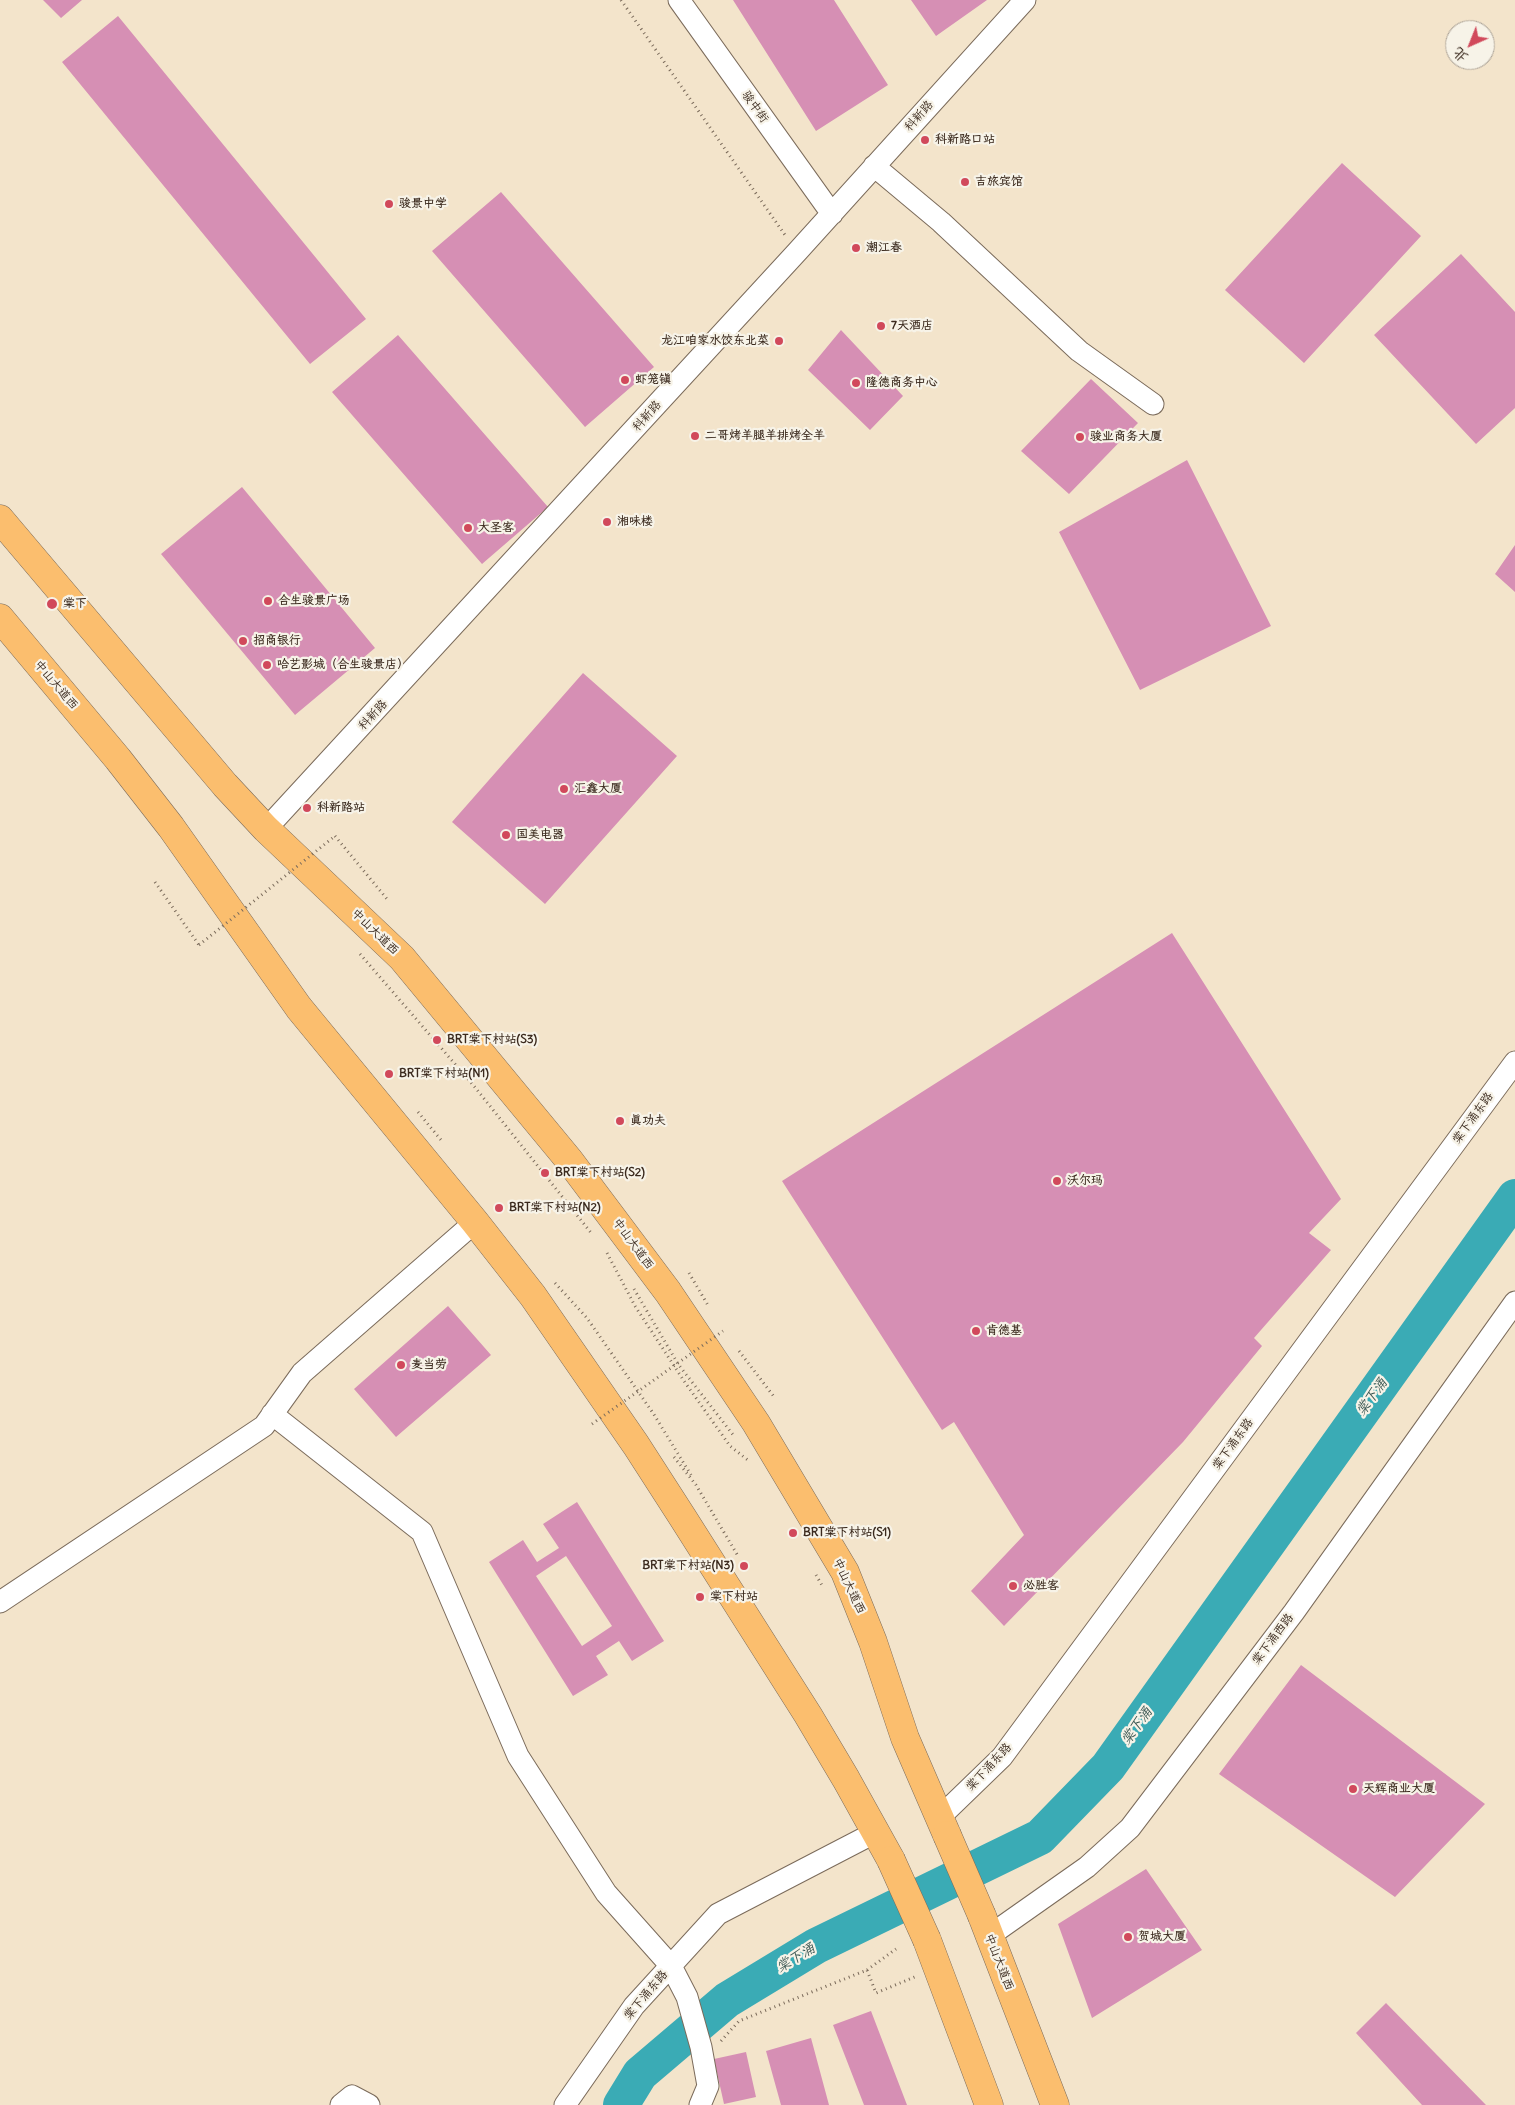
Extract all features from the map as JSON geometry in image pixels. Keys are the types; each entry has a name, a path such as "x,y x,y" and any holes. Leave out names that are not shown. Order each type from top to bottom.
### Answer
{"highway":[{"name":"中山大道西","path":"0,519 179,732 266,829 402,958 569,1160 674,1300 756,1423 845,1572 871,1635 905,1738 986,1926 1055,2105"},
{"name":"中山大道西","path":"0,618 118,759 171,827 299,1008 475,1222 533,1296 636,1445 808,1715 891,1860 927,1940 989,2105"}],"street":[{"name":"骏中街","path":"679,0 832,214"},
{"name":"科新路","path":"266,829 832,214 1025,0"},
{"path":"874,166 941,222 1079,351 1154,404"},
{"name":"棠下涌东路","path":"944,1826 1002,1757 1515,1062"},
{"path":"0,1602 264,1426 302,1373 475,1222"},
{"name":"棠下涌西路","path":"986,1926 1087,1867 1130,1828 1294,1612 1515,1302"},
{"path":"272,1414 422,1532 518,1756 606,1894 671,1966 687,1997 702,2054 708,2086 700,2105"},
{"name":"棠下涌东路","path":"565,2105 634,2006 718,1914 876,1832"},
{"path":"341,2105 352,2096 369,2105"}],"path":[{"path":"621,0 797,252"},
{"path":"155,882 199,945 335,836 387,899"},
{"path":"356,949 474,1086 594,1237"},
{"path":"626,1278 606,1251 635,1306 684,1381 730,1446 750,1461"},
{"path":"689,1273 714,1314"},
{"path":"553,1281 588,1318 617,1360 678,1452 742,1564"},
{"path":"631,1285 678,1364 737,1440"},
{"path":"718,1322 729,1338"},
{"path":"592,1424 723,1331"},
{"path":"735,1346 775,1398"},
{"path":"675,1458 696,1484"},
{"path":"702,2054 739,2021 867,1970 896,1949"},
{"path":"867,1970 876,1993 938,1968"}],"building":[{"path":"43,0 82,0 61,18"},
{"path":"733,0 834,0 888,85 816,131"},
{"path":"911,0 987,0 936,36"},
{"path":"118,16 366,319 310,364 62,62"},
{"path":"1342,163 1421,236 1304,363 1225,290"},
{"path":"501,192 654,367 585,427 432,251"},
{"path":"1461,254 1515,312 1515,408 1476,444 1374,335"},
{"name":"隆德商务中心","path":"841,330 903,396 870,430 808,370"},
{"path":"398,335 548,507 482,564 332,392"},
{"name":"骏业商务大厦","path":"1091,379 1138,423 1069,494 1021,451"},
{"path":"1187,460 1271,626 1140,690 1059,532"},
{"name":"合生骏景广场","path":"242,487 375,648 295,715 161,554"},
{"path":"1515,545 1515,592 1495,574"},
{"name":"汇鑫大厦","path":"583,673 677,756 545,904 452,822"},
{"name":"沃尔玛","path":"1172,933 1341,1199 1309,1233 1331,1250 1254,1338 1262,1346 1183,1442 1004,1626 971,1591 1024,1535 954,1422 942,1430 782,1181"},
{"path":"448,1306 491,1355 396,1437 354,1389"},
{"path":"577,1502 664,1641 632,1661 619,1641 596,1656 608,1675 573,1696 489,1562 523,1540 537,1562 559,1548 543,1524","holes":["566,1556 612,1626 582,1646 536,1576"]},
{"name":"天辉商业大厦","path":"1301,1665 1485,1804 1395,1897 1219,1774"},
{"name":"贺城大厦","path":"1146,1869 1202,1950 1092,2018 1058,1924"},
{"path":"1386,2003 1486,2105 1422,2105 1356,2033"},
{"path":"871,2011 907,2105 864,2105 833,2025"},
{"path":"811,2038 829,2105 781,2105 766,2051"},
{"path":"746,2052 756,2097 724,2104 714,2059"}],"waterway":[{"name":"棠下涌","path":"621,2105 640,2074 727,2000 816,1946 1040,1837 1108,1767 1515,1197"}],"place":[{"name":"科新路口站","path":"925,140"},
{"name":"吉旅宾馆","path":"965,182"},
{"name":"骏景中学","path":"389,204"},
{"name":"潮江春","path":"856,248"},
{"name":"7天酒店","path":"881,326"},
{"name":"龙江咱家水饺东北菜","path":"779,341"},
{"name":"虾笼镇","path":"625,380"},
{"name":"隆德商务中心","path":"856,383"},
{"name":"二哥烤羊腿羊排烤全羊","path":"695,436"},
{"name":"骏业商务大厦","path":"1080,437"},
{"name":"湘味楼","path":"607,522"},
{"name":"大圣客","path":"468,528"},
{"name":"合生骏景广场","path":"268,601"},
{"name":"棠下","path":"52,604"},
{"name":"招商银行","path":"243,641"},
{"name":"哈艺影城（合生骏景店）","path":"267,665"},
{"name":"汇鑫大厦","path":"564,789"},
{"name":"科新路站","path":"307,808"},
{"name":"国美电器","path":"506,835"},
{"name":"BRT棠下村站(S3)","path":"437,1040"},
{"name":"BRT棠下村站(N1)","path":"389,1074"},
{"name":"真功夫","path":"620,1121"},
{"name":"BRT棠下村站(S2)","path":"545,1173"},
{"name":"沃尔玛","path":"1057,1181"},
{"name":"BRT棠下村站(N2)","path":"499,1208"},
{"name":"肯德基","path":"976,1331"},
{"name":"麦当劳","path":"401,1365"},
{"name":"BRT棠下村站(S1)","path":"793,1533"},
{"name":"BRT棠下村站(N3)","path":"744,1566"},
{"name":"必胜客","path":"1013,1586"},
{"name":"棠下村站","path":"700,1597"},
{"name":"天辉商业大厦","path":"1353,1789"},
{"name":"贺城大厦","path":"1128,1937"}]}
